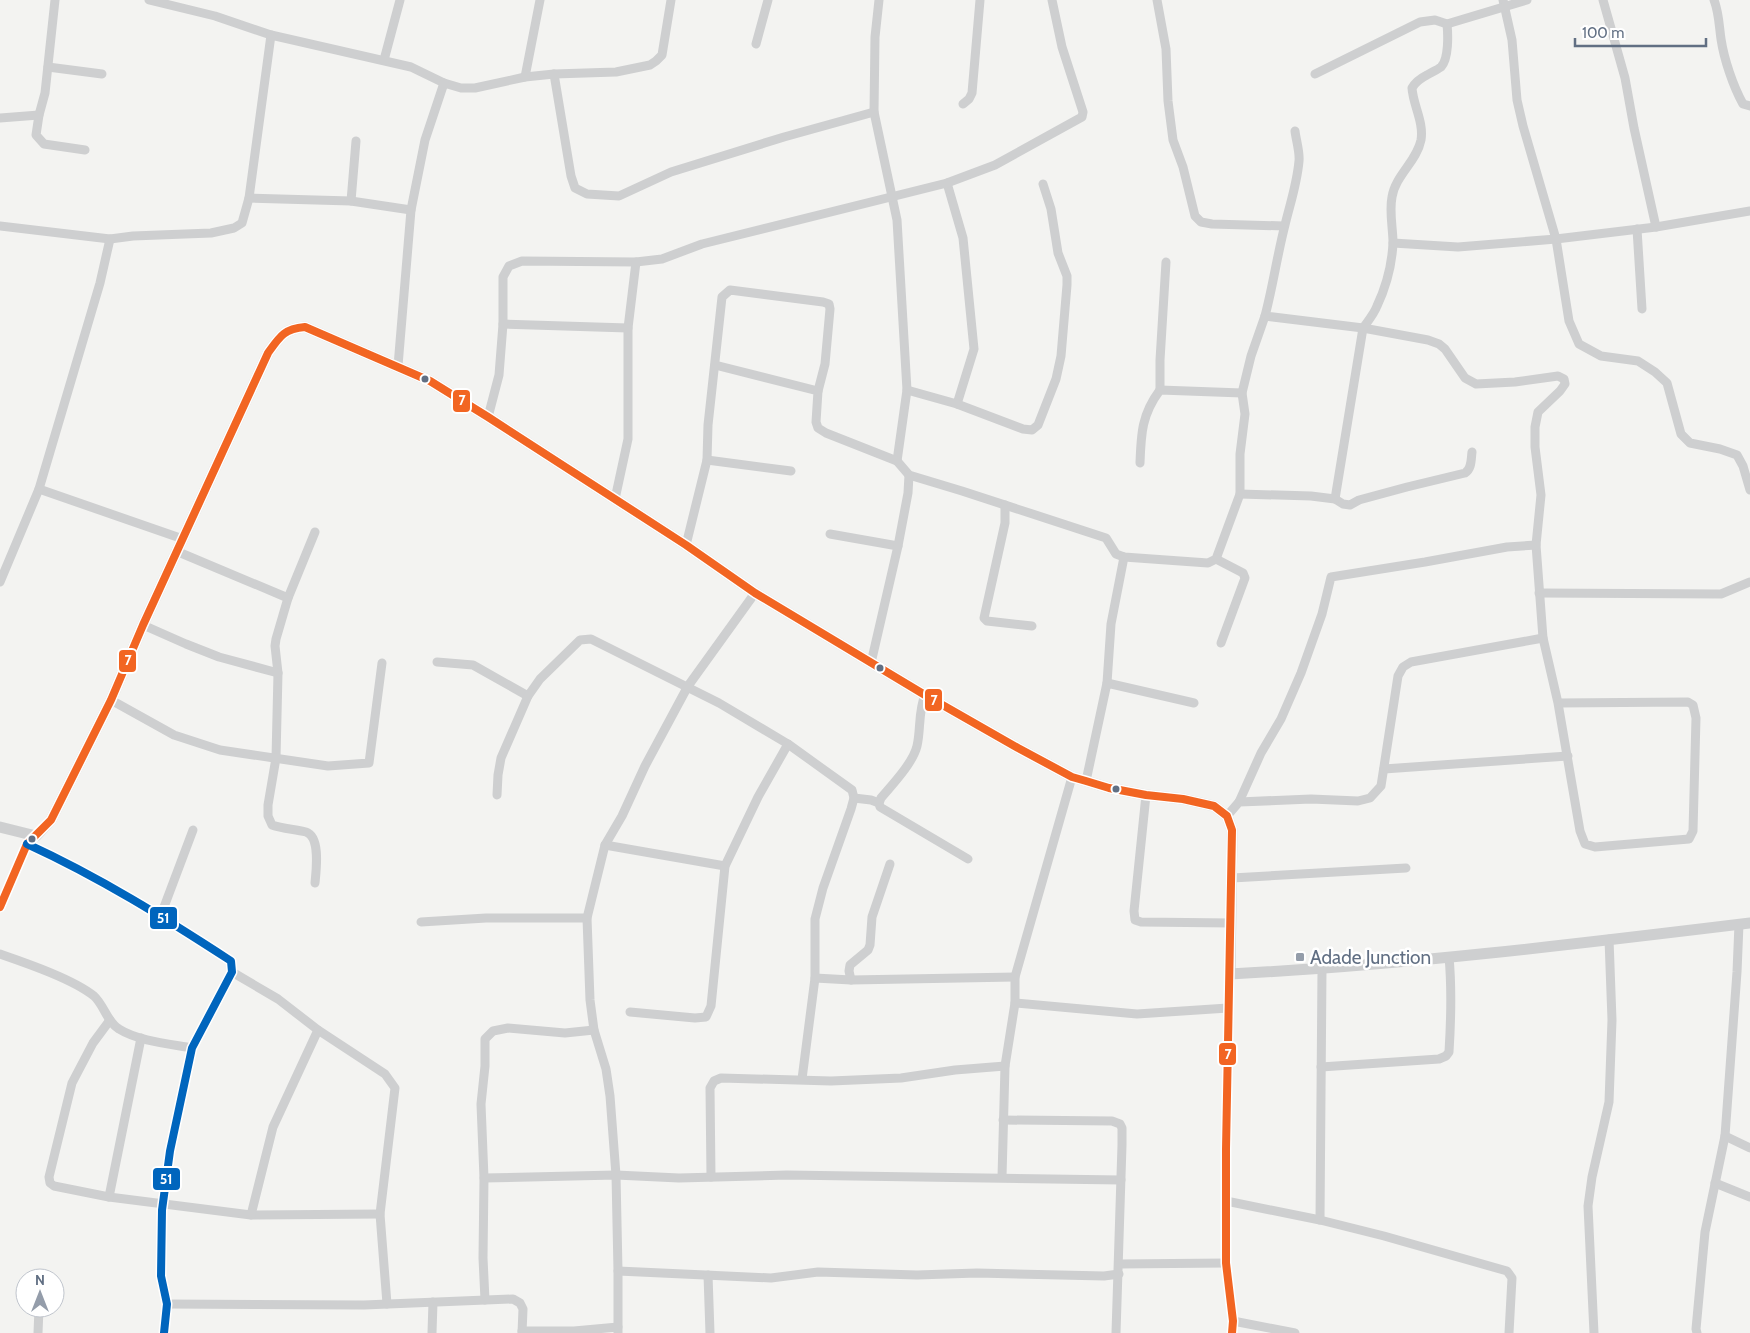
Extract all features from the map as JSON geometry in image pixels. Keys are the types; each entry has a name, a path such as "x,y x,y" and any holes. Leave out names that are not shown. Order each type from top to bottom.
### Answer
{"street":[{"path":"55,0 45,93 36,131 40,141 49,145 85,150"},
{"path":"149,0 172,3 271,35 327,49 384,60 421,71 444,83 462,88 475,88 554,74 616,72 650,65 662,55 671,0"},
{"path":"384,60 400,0"},
{"path":"525,78 540,0"},
{"path":"756,44 768,0"},
{"path":"879,0 875,37 874,112 897,220 907,390 897,461"},
{"path":"963,104 969,100 972,93 980,0"},
{"path":"488,416 498,374 503,324 503,276 509,266 522,261 636,262 662,260 702,244 947,183 995,164 1082,117 1083,112 1062,47 1052,0"},
{"path":"1157,0 1166,49 1168,101 1173,140 1183,167 1195,216 1200,222 1212,224 1284,226"},
{"path":"1315,74 1420,22 1435,20 1447,24 1505,4 1527,0"},
{"path":"1603,0 1625,78 1656,227"},
{"path":"1714,0 1718,11 1726,59 1738,95 1743,104 1750,106"},
{"path":"1505,4 1512,40 1517,100 1556,239 1569,321 1580,344 1601,356 1638,361 1655,372 1667,383 1681,434 1690,444 1720,448 1737,455 1743,466 1750,490"},
{"path":"1335,499 1363,328 1378,306 1391,261 1393,243 1392,196 1421,140 1420,119 1413,99 1412,88 1419,79 1443,65 1447,40 1447,24"},
{"path":"0,226 110,239 133,236 211,233 234,228 242,223 249,198 271,35"},
{"path":"48,67 102,74"},
{"path":"554,74 571,176 575,188 587,194 620,196 671,172 784,137 874,112"},
{"path":"398,366 411,210 425,140 444,83"},
{"path":"0,118 18,118 39,114"},
{"path":"686,546 707,460 708,424 722,297 730,290 828,304 830,310 825,364 818,391 816,422 818,428 826,433 897,461 909,475 1106,538 1116,554 1124,557 1208,563 1216,558 1240,494 1240,454 1244,414 1242,393 1251,356 1271,296 1273,277 1284,226 1296,184 1299,160 1295,131"},
{"path":"350,201 356,141"},
{"path":"947,183 963,238 974,349 957,404"},
{"path":"907,390 957,404 1023,429 1032,430 1038,425 1056,380 1067,285 1067,276 1058,252 1051,209 1043,184"},
{"path":"249,198 350,201 411,210"},
{"path":"1393,243 1458,247 1556,239 1656,227 1750,211"},
{"path":"1637,229 1642,309"},
{"path":"0,582 39,489 100,283 110,239"},
{"path":"614,499 628,439 628,328 636,262"},
{"path":"1140,463 1141,435 1149,405 1160,390 1166,262"},
{"path":"1265,316 1363,328 1428,340 1439,344 1445,349 1465,378 1476,384 1515,382 1558,376 1564,379 1560,392 1538,412 1535,426 1535,447 1541,495 1536,545 1543,638 1558,703 1580,831 1585,844 1596,847 1689,839 1694,831 1696,718 1694,705 1688,702 1558,703"},
{"path":"503,324 628,328"},
{"path":"0,907 31,840 51,820 111,700 176,551 268,353 282,334 292,328 305,327 430,381 488,416 686,546 755,594 924,695 1072,777 1146,795 1183,799 1214,806 1227,816 1232,830 1232,878 1228,1008 1226,1263 1233,1321 1232,1333"},
{"path":"714,365 818,391"},
{"path":"1160,390 1242,393"},
{"path":"1240,494 1311,496 1335,499 1343,504 1350,505 1359,500 1465,473 1470,467 1472,452"},
{"path":"707,460 791,472"},
{"path":"871,663 898,546 908,493 909,475"},
{"path":"39,489 183,538"},
{"path":"1005,505 1005,523 984,618 986,621 1032,626"},
{"path":"315,532 288,598 276,639 278,673 276,758 268,806 268,816 272,825 308,832 313,837 316,849 315,883"},
{"path":"830,534 898,546"},
{"path":"1227,816 1239,802 1261,753 1281,718 1301,674 1322,614 1331,577 1425,562 1507,546 1536,545"},
{"path":"176,551 288,598"},
{"path":"1086,781 1107,683 1111,624 1124,557"},
{"path":"1216,558 1243,573 1245,578 1221,643"},
{"path":"1539,593 1721,594 1750,582"},
{"path":"167,1304 364,1305 513,1299 520,1303 523,1309 522,1332 618,1330 616,1175 610,1096 606,1070 594,1030 590,1000 587,918 605,845 622,816 645,766 688,686 755,594"},
{"path":"143,625 219,657 278,673"},
{"path":"498,795 501,758 528,696 540,678 580,640 591,638 719,703 788,744 852,790 854,798 823,888 816,919 815,978 802,1080"},
{"path":"1239,802 1311,799 1358,801 1370,798 1381,786 1398,676 1403,667 1411,662 1543,638"},
{"path":"437,662 473,665 528,696"},
{"path":"111,700 174,736 220,750 328,766 369,763 382,663"},
{"path":"1107,683 1194,703"},
{"path":"879,803 916,749 920,728 921,705 924,695"},
{"path":"630,1012 695,1018 706,1017 711,1006 725,866 758,798 788,744"},
{"path":"1384,768 1568,756"},
{"path":"1002,1177 1005,1066 1014,1003 1015,978 1072,777"},
{"path":"1146,795 1134,911 1135,920 1141,922 1231,923"},
{"path":"854,798 879,803"},
{"path":"879,803 880,807 968,859"},
{"path":"0,827 31,840 161,915 231,961 232,972 192,1048 170,1152 162,1203 161,1276 167,1304 164,1333"},
{"path":"161,915 193,830"},
{"path":"605,845 725,866"},
{"path":"851,980 850,965 868,950 870,945 872,917 890,864"},
{"path":"1232,878 1406,868"},
{"path":"421,922 486,918 587,918"},
{"path":"1230,974 1322,969 1449,957 1745,923 1738,972 1725,1136 1705,1232 1697,1333"},
{"path":"1594,1333 1588,1206 1590,1184 1606,1121 1610,1092 1612,1020 1608,939"},
{"path":"0,954 76,985 94,996 118,1029 142,1038 192,1048"},
{"path":"1321,1067 1438,1059 1446,1056 1449,1052 1452,1008 1449,957"},
{"path":"1320,1220 1322,969"},
{"path":"232,972 278,999 318,1030 385,1074 395,1088 380,1214 387,1304"},
{"path":"815,978 851,980 1015,978"},
{"path":"1014,1003 1137,1014 1228,1008"},
{"path":"110,1020 93,1043 72,1083 48,1177 50,1183 54,1186 109,1197 251,1215 380,1214"},
{"path":"485,1300 482,1258 484,1178 481,1104 485,1066 485,1039 493,1031 508,1028 565,1033 594,1030"},
{"path":"251,1215 273,1127 318,1030"},
{"path":"109,1197 142,1038"},
{"path":"711,1177 710,1088 714,1082 721,1078 832,1082 901,1078 955,1070 1005,1066"},
{"path":"1003,1120 1112,1121 1120,1124 1122,1128 1122,1145 1116,1333"},
{"path":"1725,1136 1750,1148"},
{"path":"484,1178 616,1175 679,1178 796,1175 1121,1180"},
{"path":"1715,1183 1750,1197"},
{"path":"1226,1201 1320,1220 1507,1271 1512,1278 1509,1333"},
{"path":"1119,1264 1226,1263"},
{"path":"618,1271 771,1278 818,1272 916,1275 977,1273 1104,1276 1119,1274"},
{"path":"708,1275 710,1333"},
{"path":"432,1333 434,1302"},
{"path":"38,1333 39,1318"},
{"path":"1233,1321 1295,1333"}],"transit line":[{"name":"7","path":"0,907 27,844 51,820 111,700 143,625 268,353 283,334 305,327 430,381 686,545 755,593 925,695 1072,777 1109,788 1183,799 1214,806 1227,816 1232,830 1226,1149 1226,1263 1233,1321 1232,1333"},
{"name":"51","path":"27,844 80,870 131,899 231,961 232,972 192,1048 170,1151 162,1210 161,1276 167,1304 164,1333"}],"place":[{"name":"Adade Junction","path":"1300,957"}]}
